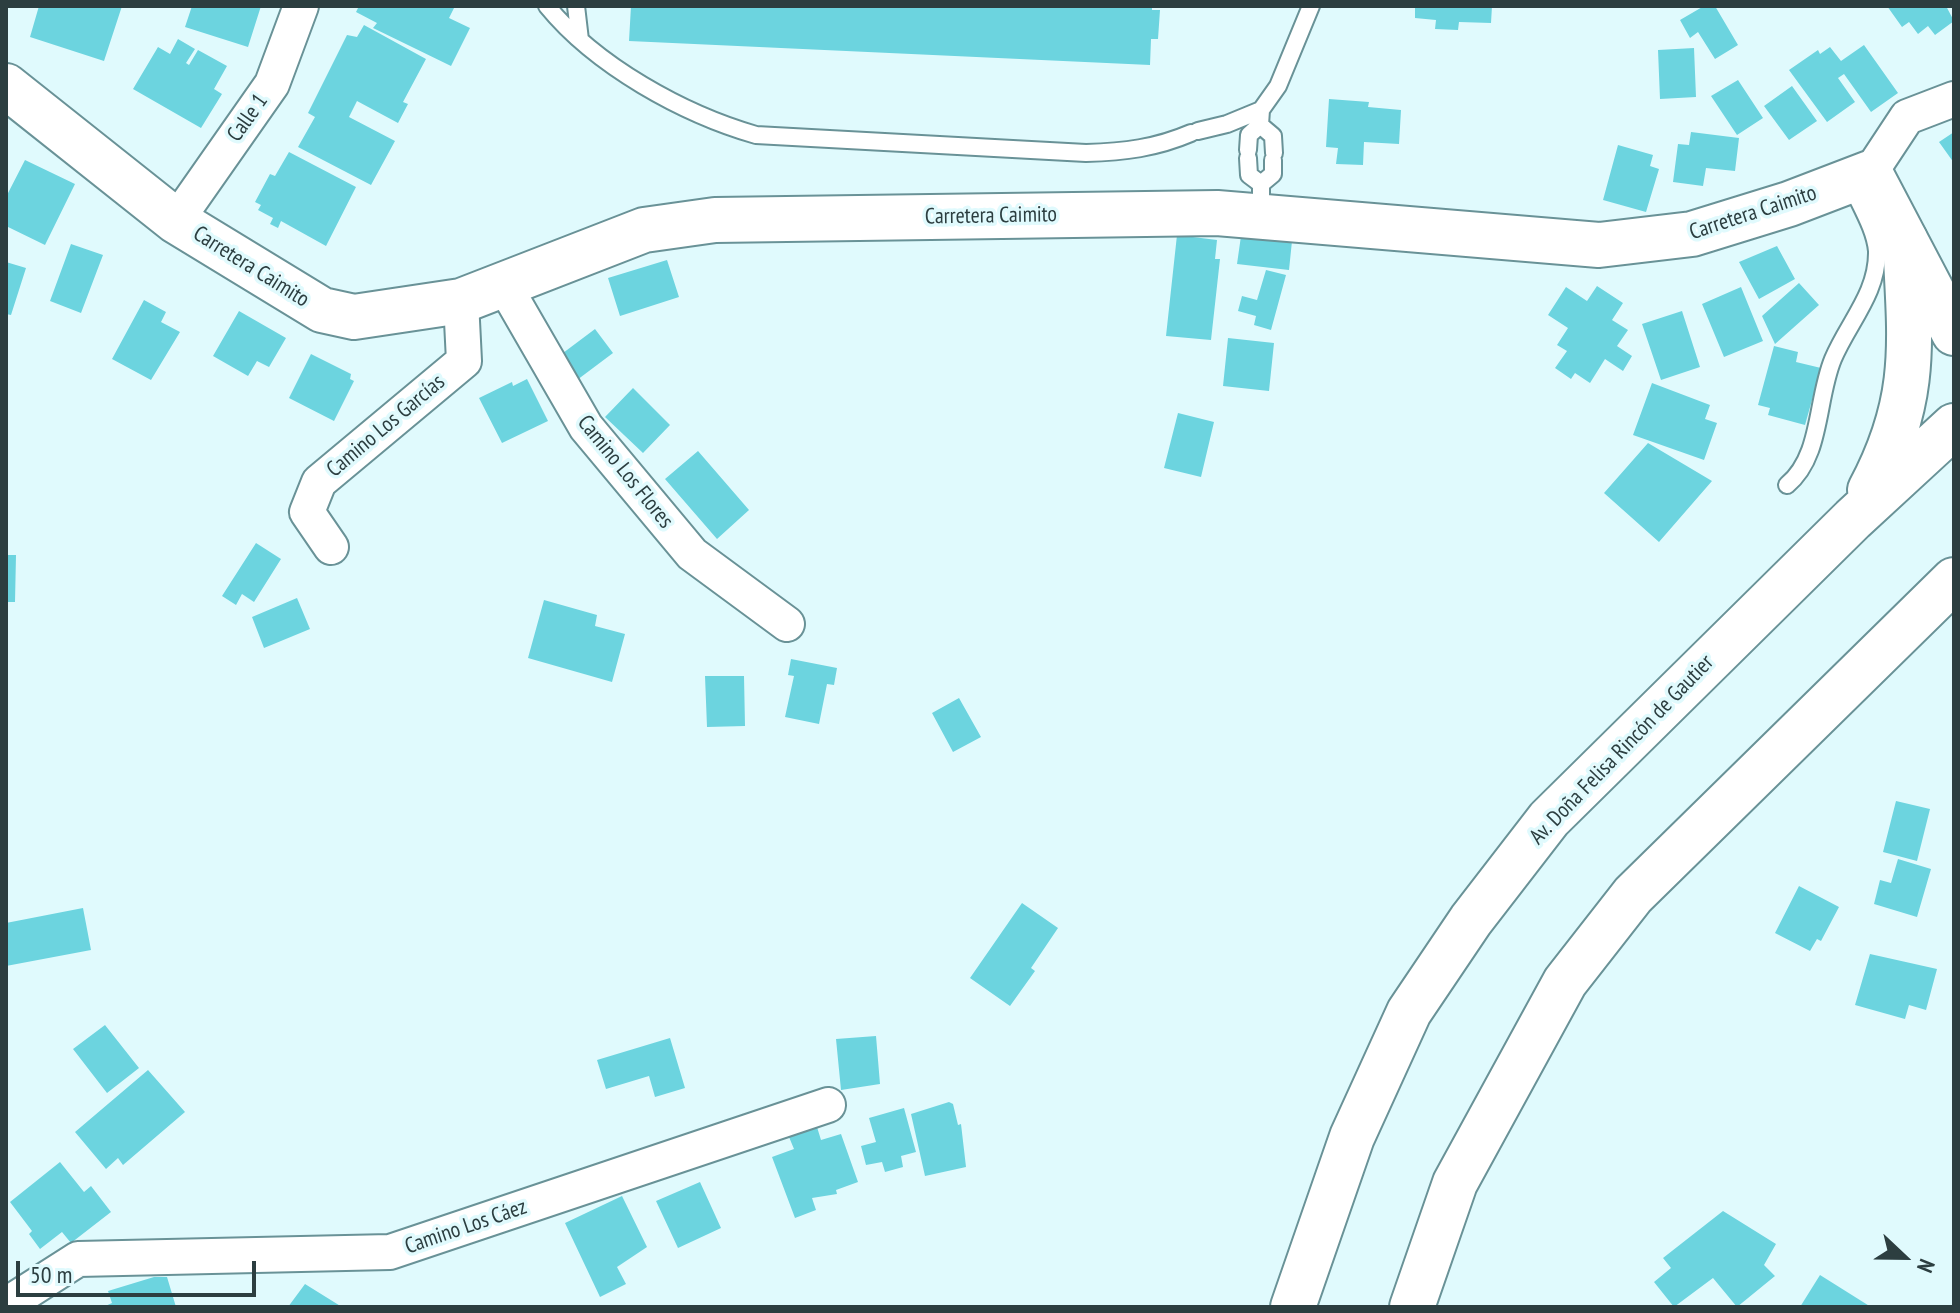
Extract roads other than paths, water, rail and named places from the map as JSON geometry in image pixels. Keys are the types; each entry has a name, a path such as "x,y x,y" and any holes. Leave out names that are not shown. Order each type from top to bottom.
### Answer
{"main road":[{"name":"Carretera Caimito","path":"6,86 176,221 322,310 354,317 461,301 644,230 715,220 1261,199 1599,245 1692,234 1789,204 1860,177"},
{"path":"1860,177 1905,240 1954,333"},
{"path":"1853,519 1899,427 1909,383 1905,240"},
{"name":"Av. Doña Felisa Rincón de Gautier","path":"1293,1307 1352,1137 1409,1012 1471,920 1549,819 1853,519 1954,426"},
{"path":"1412,1307 1455,1183 1565,982 1633,895 1954,580"}],"street":[{"name":"Calle 1","path":"176,221 272,84 301,6"},
{"path":"1860,177 1907,117 1954,99"},
{"name":"Camino Los Flores","path":"504,285 586,427 692,554 787,624"},
{"name":"Camino Los Garcías","path":"331,547 307,512 319,482 464,361 461,301"},
{"name":"Camino Los Cáez","path":"6,1305 78,1259 390,1252 828,1105"}],"lane":[{"path":"547,6 580,40 664,97 715,123 756,135 1086,153 1126,152 1164,145 1194,132 1261,117"},
{"path":"576,6 580,40"},
{"path":"1261,199 1249,175 1249,135 1283,75 1311,6"},
{"path":"1261,117 1273,136 1274,156 1273,174 1261,199"},
{"path":"1787,485 1804,471 1832,361 1872,283 1877,253 1860,177"}]}
